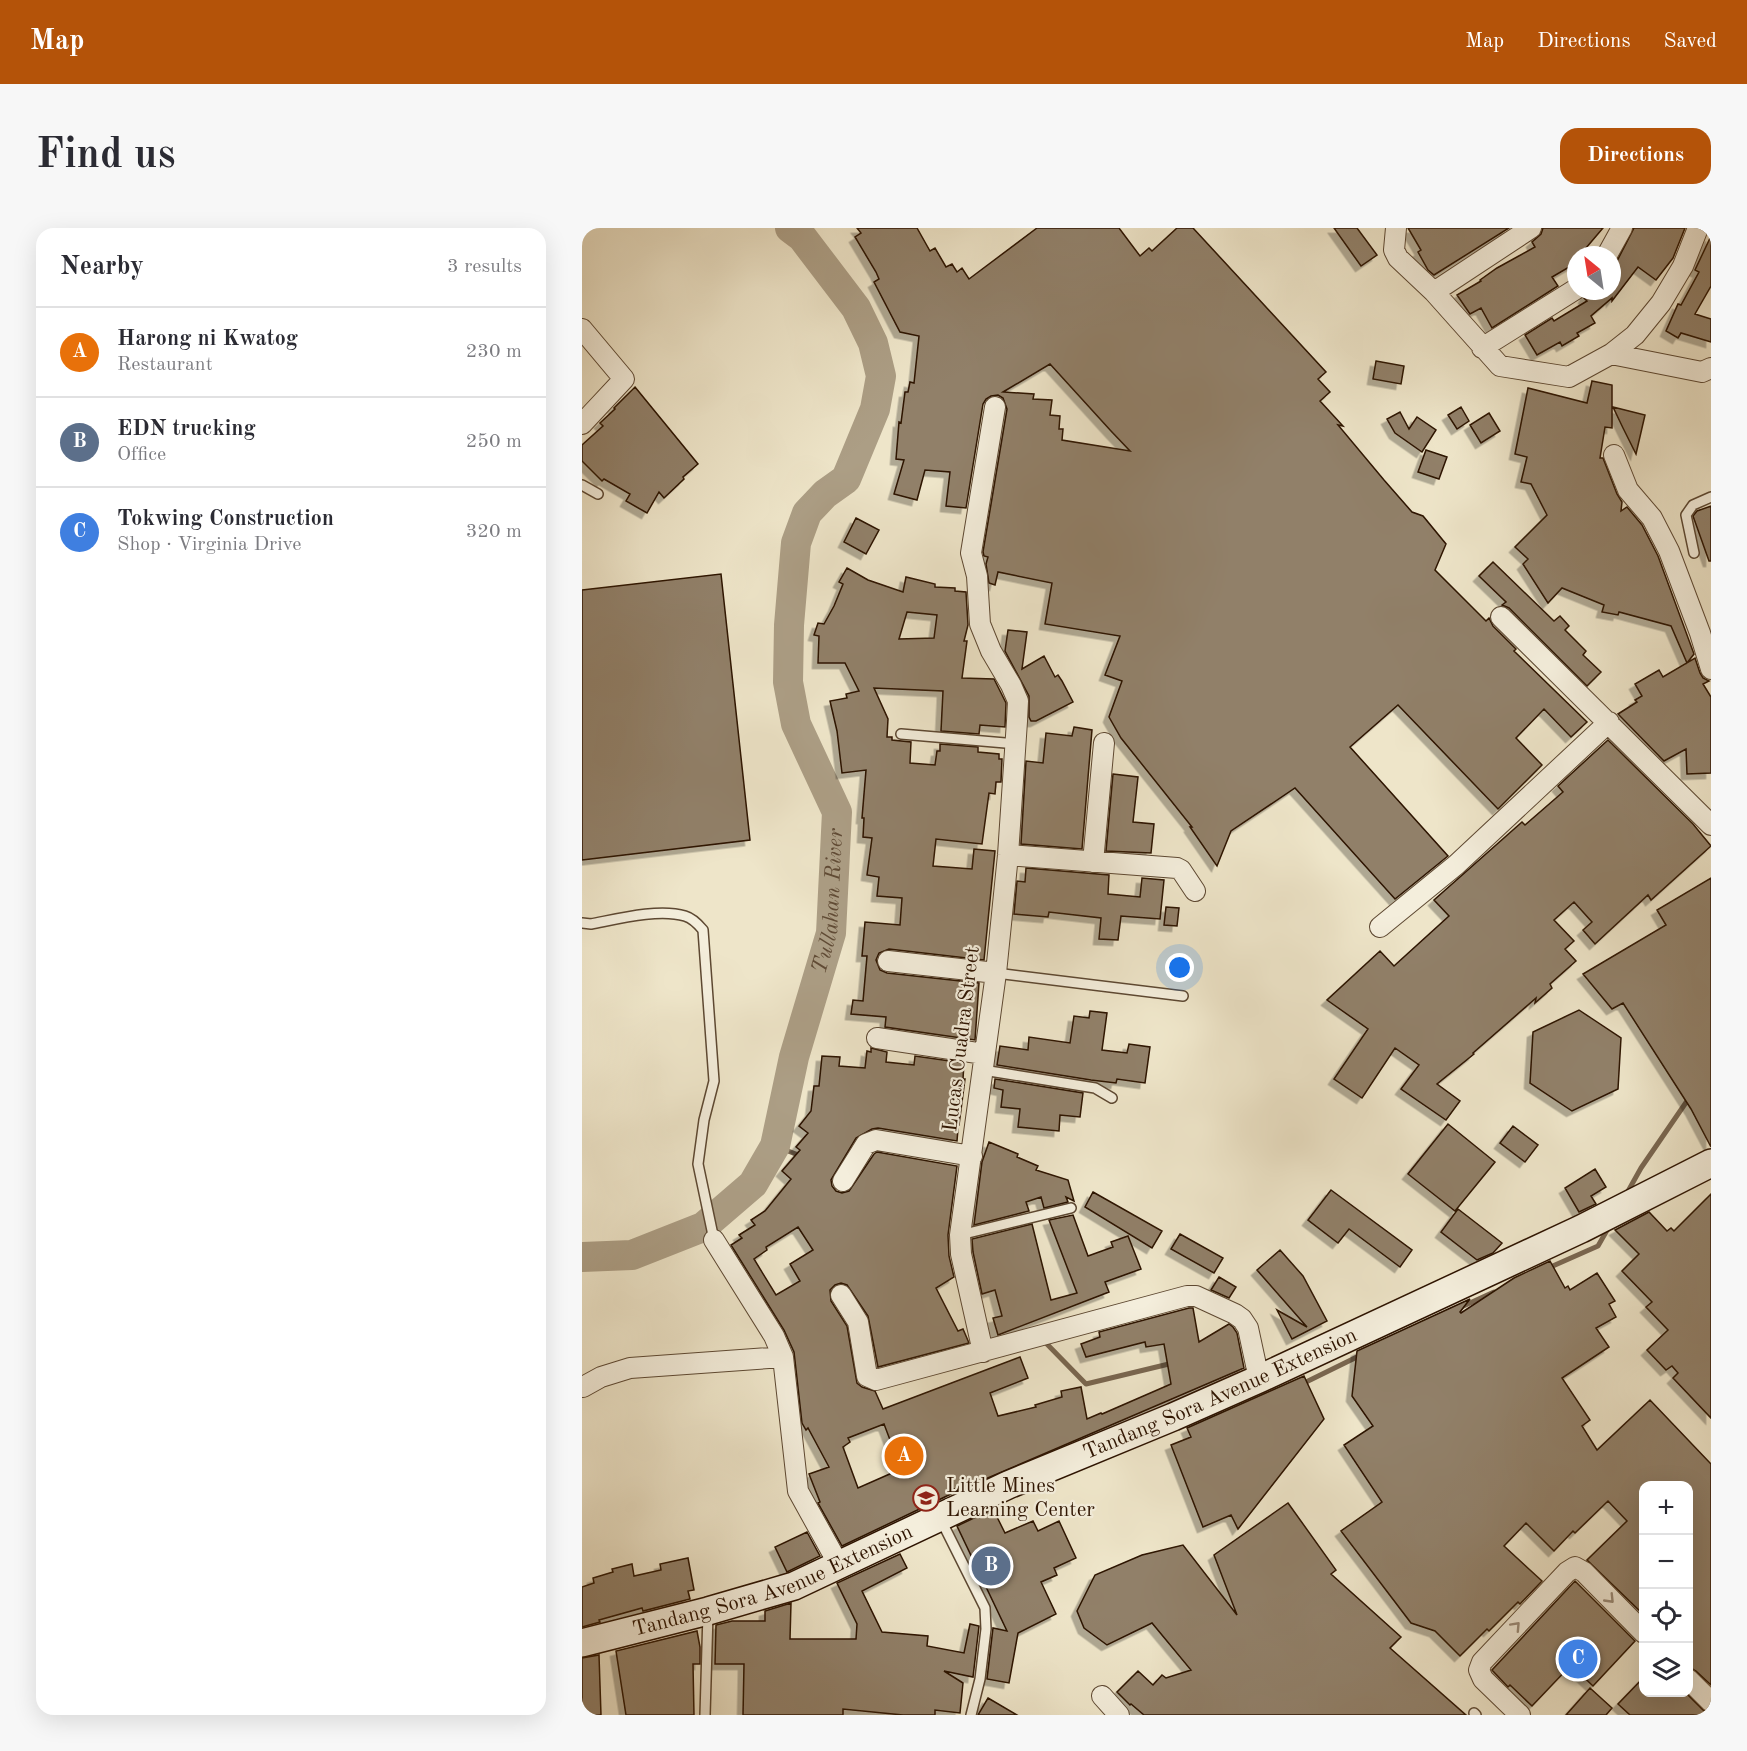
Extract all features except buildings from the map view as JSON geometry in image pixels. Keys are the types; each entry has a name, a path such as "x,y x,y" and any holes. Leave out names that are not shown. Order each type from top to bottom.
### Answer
{"main road":[{"name":"Tandang Sora Avenue Extension","path":"582,1642 708,1611 794,1586 1008,1485 1259,1379 1581,1229 1711,1163"}],"street":[{"path":"1396,228 1394,250 1398,258 1434,292 1500,366 1569,377 1611,354 1635,335 1661,303 1683,266 1698,228"},
{"path":"1434,292 1531,228"},
{"path":"1613,246 1622,228"},
{"path":"1482,348 1567,295"},
{"path":"582,329 623,380 582,424"},
{"path":"1611,354 1702,372 1711,368"},
{"name":"Lucas Cuadra Street","path":"983,1352 961,1254 960,1235 996,973 1017,744 1017,701 980,624 977,576 971,553 995,406"},
{"path":"1614,455 1628,490 1652,518 1706,631 1711,669"},
{"path":"1502,617 1711,825"},
{"path":"1380,927 1456,865 1609,722"},
{"path":"1093,862 1104,743"},
{"path":"1008,855 1177,868 1181,870 1195,891"},
{"path":"888,961 996,973"},
{"path":"877,1038 983,1062"},
{"path":"843,1181 866,1144 876,1140 972,1156"},
{"path":"714,1240 774,1336 783,1358 798,1491 839,1565"},
{"path":"840,1295 858,1322 867,1376 876,1380 1187,1296 1196,1296 1242,1319 1248,1328 1259,1379"},
{"path":"583,1387 601,1377 630,1368 783,1358"},
{"path":"1520,1715 1483,1679 1479,1670 1482,1662 1567,1572 1575,1567 1584,1572 1639,1628"},
{"path":"1693,1683 1711,1702"},
{"path":"1102,1696 1119,1715"}],"lane":[{"path":"582,485 598,494"},
{"path":"1694,553 1686,515 1693,504 1711,497"},
{"path":"901,734 1017,744"},
{"path":"582,923 591,924 662,913 686,916 703,930 714,1081 704,1120 698,1164 714,1240"},
{"path":"996,973 1183,996"},
{"path":"983,1062 1095,1088 1112,1098"},
{"path":"960,1235 1071,1208"},
{"path":"940,1518 985,1608 986,1629 980,1679 971,1715"},
{"path":"705,1715 708,1611"}],"waterway":[{"name":"Tullahan River","path":"582,1257 632,1255 703,1227 753,1184 775,1146 794,1057 831,933 837,812 796,724 788,682 789,625 796,543 807,513 825,494 846,479 875,409 881,376 873,343 856,308 802,237 790,228"},
{"name":"Tullahan River","path":"801,228 802,237"},
{"path":"1627,1193 1641,1168 1690,1099"},
{"path":"775,1146 801,1156"},
{"path":"1546,1269 1598,1246 1610,1225"},
{"path":"1459,1308 1494,1292"},
{"path":"1042,1339 1086,1384 1173,1363"},
{"path":"1302,1384 1361,1355"}],"place":[{"name":"Harong ni Kwatog","path":"904,1456"},
{"name":"Little Mines Learning Center","path":"926,1498"},
{"name":"EDN trucking","path":"991,1566"},
{"name":"Tokwing Construction","path":"1578,1659"}]}
